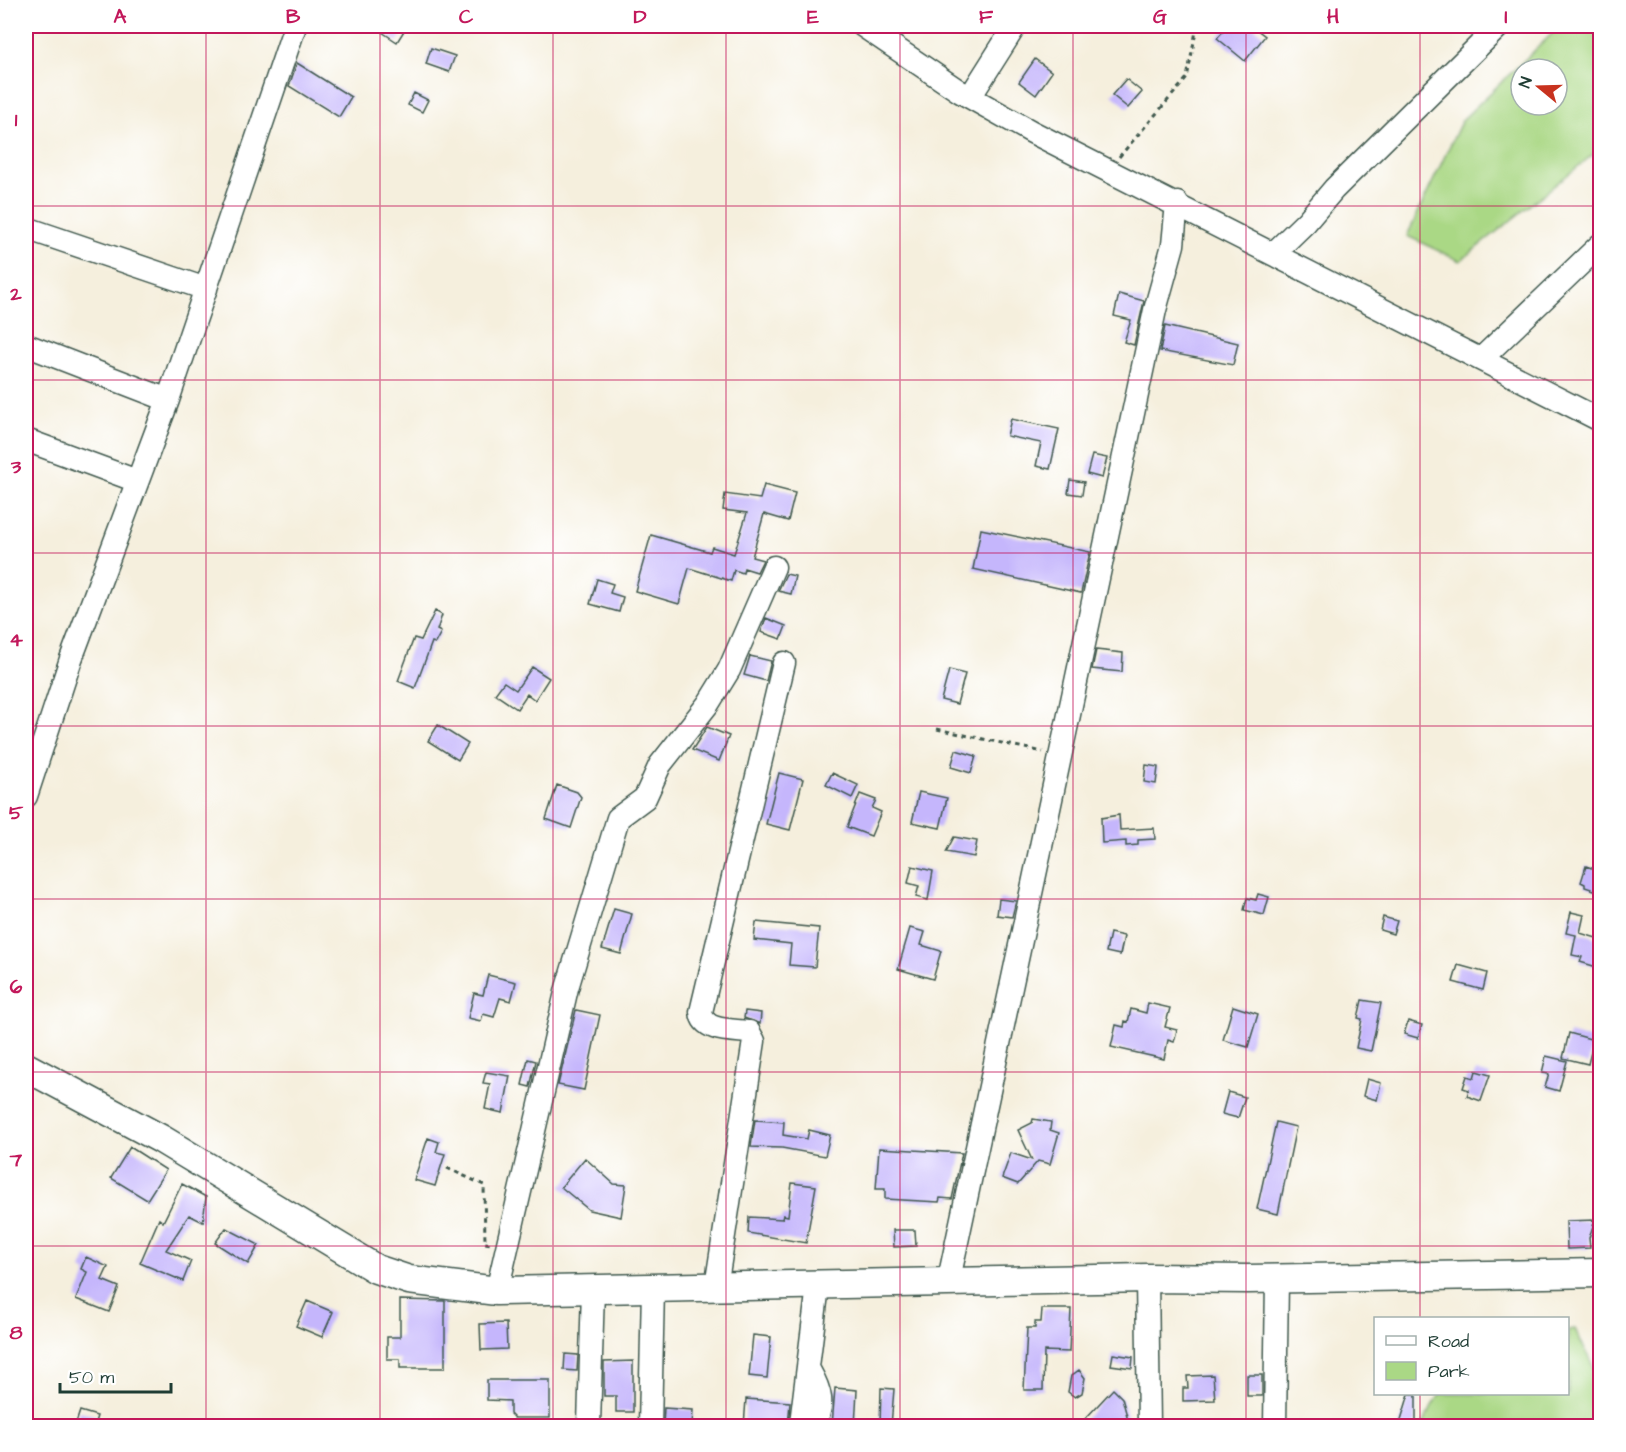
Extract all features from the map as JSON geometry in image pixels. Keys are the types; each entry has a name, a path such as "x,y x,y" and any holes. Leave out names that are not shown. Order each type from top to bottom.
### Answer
{"main road":[{"path":"26,1067 161,1139 376,1269 409,1280 497,1291 948,1284 1147,1278 1278,1279 1600,1267"}],"street":[{"path":"26,796 71,659 168,400 295,26"},
{"path":"863,26 970,97 1032,132 1600,420"},
{"path":"970,97 1015,26"},
{"path":"1274,253 1306,222 1334,189 1499,26"},
{"path":"948,1284 1141,385 1155,310 1173,245 1177,204"},
{"path":"26,228 206,289"},
{"path":"1481,359 1600,245"},
{"path":"26,345 168,400"},
{"path":"26,440 137,481"},
{"path":"497,1291 567,988 618,818 645,798 660,765 708,704 729,670 774,567"},
{"path":"716,1287 754,1041 749,1032 708,1026 702,1020 701,1012 784,663"},
{"path":"1147,1278 1149,1426"},
{"path":"1275,1426 1278,1279"},
{"path":"806,1426 801,1424 818,1286"},
{"path":"650,1426 653,1288"},
{"path":"589,1425 593,1289"},
{"path":"809,1370 820,1389 822,1411 813,1426"}],"path":[{"path":"1108,170 1186,78 1197,26"},
{"path":"937,729 1060,755"},
{"path":"447,1168 484,1185 485,1243 507,1248"}],"green space":[{"path":"1560,26 1600,26 1600,149 1460,261 1407,236 1462,120 1509,75 1509,117 1569,117 1569,57 1528,57"},
{"path":"1575,1329 1600,1381 1600,1426 1421,1426 1439,1395 1569,1395 1569,1330"}],"building":[{"path":"373,26 407,26 397,42"},
{"path":"1228,26 1252,26 1265,36 1245,61 1217,38"},
{"path":"431,48 455,56 449,72 426,64"},
{"path":"1035,59 1052,72 1036,95 1019,82"},
{"path":"297,63 351,97 339,117 289,86"},
{"path":"1126,79 1142,92 1128,108 1112,95"},
{"path":"414,93 428,100 422,112 408,105"},
{"path":"1119,294 1144,301 1134,345 1124,342 1131,320 1114,316"},
{"path":"1165,326 1238,343 1233,365 1160,351"},
{"path":"1011,419 1059,429 1050,469 1036,466 1041,443 1007,436"},
{"path":"1092,455 1107,458 1102,478 1087,474"},
{"path":"1070,480 1084,482 1082,495 1068,493"},
{"path":"764,485 795,493 788,521 764,514 752,557 763,560 757,572 744,568 743,573 734,570 731,581 689,568 679,604 635,591 651,535 710,552 712,547 734,554 747,513 723,510 725,494 760,499"},
{"path":"981,529 1090,552 1081,593 973,569"},
{"path":"786,574 795,576 791,594 778,591"},
{"path":"597,579 613,584 610,593 623,597 619,612 590,604"},
{"path":"435,611 442,615 437,630 441,632 435,643 432,642 415,688 398,681 414,638 421,640"},
{"path":"766,618 786,626 781,639 761,632"},
{"path":"1096,650 1123,653 1122,672 1092,669"},
{"path":"750,656 771,661 766,681 744,675"},
{"path":"532,667 549,678 535,700 527,694 517,709 495,694 504,682 516,690"},
{"path":"949,670 965,674 957,704 941,700"},
{"path":"438,725 468,744 458,760 428,741"},
{"path":"707,727 729,736 719,761 692,750"},
{"path":"956,750 976,756 971,773 951,767"},
{"path":"1146,765 1158,767 1156,784 1144,782"},
{"path":"779,773 803,779 790,830 766,824"},
{"path":"832,773 858,785 852,798 826,785"},
{"path":"557,785 577,792 581,797 571,828 546,819"},
{"path":"919,792 947,798 940,828 912,822"},
{"path":"860,794 876,800 872,808 881,812 871,836 847,827"},
{"path":"1119,815 1120,830 1154,828 1155,839 1138,840 1138,845 1126,846 1126,841 1102,843 1101,818"},
{"path":"954,837 977,841 974,857 946,852"},
{"path":"912,866 933,871 928,900 916,897 919,886 908,883"},
{"path":"1586,866 1600,871 1600,892 1585,887 1585,884 1581,882"},
{"path":"1258,894 1269,897 1264,915 1244,910 1247,898 1256,900"},
{"path":"999,899 1016,901 1012,917 997,915"},
{"path":"614,909 632,914 621,954 602,949"},
{"path":"1571,912 1584,915 1580,933 1600,939 1600,968 1580,962 1582,957 1572,955 1576,935 1566,933"},
{"path":"1383,917 1397,921 1393,934 1380,930"},
{"path":"756,922 819,928 815,967 789,965 791,944 754,940"},
{"path":"910,928 925,932 921,945 941,951 933,979 898,969"},
{"path":"1110,933 1124,936 1120,955 1106,952"},
{"path":"1458,965 1487,973 1483,990 1453,982"},
{"path":"488,975 516,982 511,1001 500,998 494,1017 483,1014 481,1021 468,1018 474,993 483,995"},
{"path":"1362,1000 1381,1003 1371,1051 1356,1048 1362,1019 1358,1018"},
{"path":"1148,1003 1170,1008 1165,1027 1177,1030 1174,1042 1168,1040 1164,1059 1111,1047 1116,1025 1124,1027 1125,1021 1128,1022 1131,1009 1146,1013"},
{"path":"1233,1006 1258,1014 1248,1047 1223,1040"},
{"path":"576,1010 600,1015 584,1090 558,1085"},
{"path":"745,1011 761,1013 760,1024 744,1018"},
{"path":"1408,1021 1422,1025 1418,1038 1404,1034"},
{"path":"1569,1033 1594,1040 1588,1064 1563,1058"},
{"path":"1546,1056 1567,1061 1559,1091 1545,1087 1549,1074 1542,1073"},
{"path":"528,1059 536,1061 530,1087 522,1085"},
{"path":"1476,1071 1490,1075 1481,1101 1467,1096 1469,1090 1463,1088 1467,1076 1474,1078"},
{"path":"486,1072 510,1076 503,1113 485,1109 490,1084 483,1083"},
{"path":"1367,1079 1381,1083 1377,1100 1363,1096"},
{"path":"1228,1092 1245,1097 1238,1118 1222,1114"},
{"path":"1033,1119 1051,1122 1050,1130 1059,1133 1050,1164 1038,1161 1018,1184 1002,1178 1011,1153 1032,1160 1018,1130 1032,1123"},
{"path":"755,1120 784,1122 783,1135 807,1139 809,1130 830,1135 825,1156 782,1148 751,1147"},
{"path":"1276,1122 1296,1127 1278,1214 1257,1209"},
{"path":"428,1138 439,1142 436,1152 445,1154 435,1186 414,1180"},
{"path":"130,1147 166,1170 147,1200 111,1178"},
{"path":"879,1148 962,1153 952,1199 940,1198 939,1202 885,1199 885,1189 876,1189"},
{"path":"585,1158 614,1184 626,1185 621,1217 589,1210 561,1187"},
{"path":"792,1183 816,1186 806,1243 748,1233 749,1217 782,1219 783,1215 788,1216"},
{"path":"182,1184 206,1197 203,1222 189,1215 166,1250 191,1261 183,1281 140,1263 159,1219 163,1222"},
{"path":"1595,1220 1589,1238 1590,1248 1567,1249 1566,1221"},
{"path":"226,1228 259,1245 248,1264 215,1243"},
{"path":"893,1230 915,1230 916,1246 894,1247"},
{"path":"86,1257 108,1267 102,1280 119,1287 109,1312 76,1299 87,1272 81,1269"},
{"path":"400,1300 445,1301 445,1368 400,1368 400,1359 387,1359 387,1337 400,1337"},
{"path":"307,1301 333,1312 322,1337 296,1326"},
{"path":"1042,1309 1071,1309 1069,1352 1044,1351 1043,1390 1024,1390 1027,1328 1035,1328 1035,1322 1041,1322"},
{"path":"506,1323 507,1349 481,1350 480,1324"},
{"path":"753,1335 771,1337 767,1378 749,1376"},
{"path":"565,1354 578,1355 577,1371 564,1370"},
{"path":"1113,1354 1133,1357 1132,1368 1111,1365"},
{"path":"633,1361 633,1412 616,1412 616,1396 604,1396 604,1362"},
{"path":"1079,1370 1085,1378 1082,1393 1075,1397 1068,1392 1071,1376"},
{"path":"1213,1375 1215,1400 1183,1401 1183,1388 1188,1388 1187,1376"},
{"path":"1247,1375 1262,1375 1262,1396 1247,1396"},
{"path":"487,1380 550,1380 550,1418 514,1418 510,1414 510,1401 487,1400"},
{"path":"835,1388 857,1390 855,1426 832,1426"},
{"path":"881,1388 894,1389 891,1426 880,1426"},
{"path":"1113,1389 1122,1398 1127,1416 1126,1423 1122,1426 1092,1426 1085,1419"},
{"path":"1409,1395 1416,1395 1416,1422 1412,1426 1399,1426"},
{"path":"746,1399 790,1402 788,1426 744,1426"},
{"path":"664,1408 693,1410 692,1426 663,1426"},
{"path":"80,1411 97,1416 94,1426 75,1426"}]}
